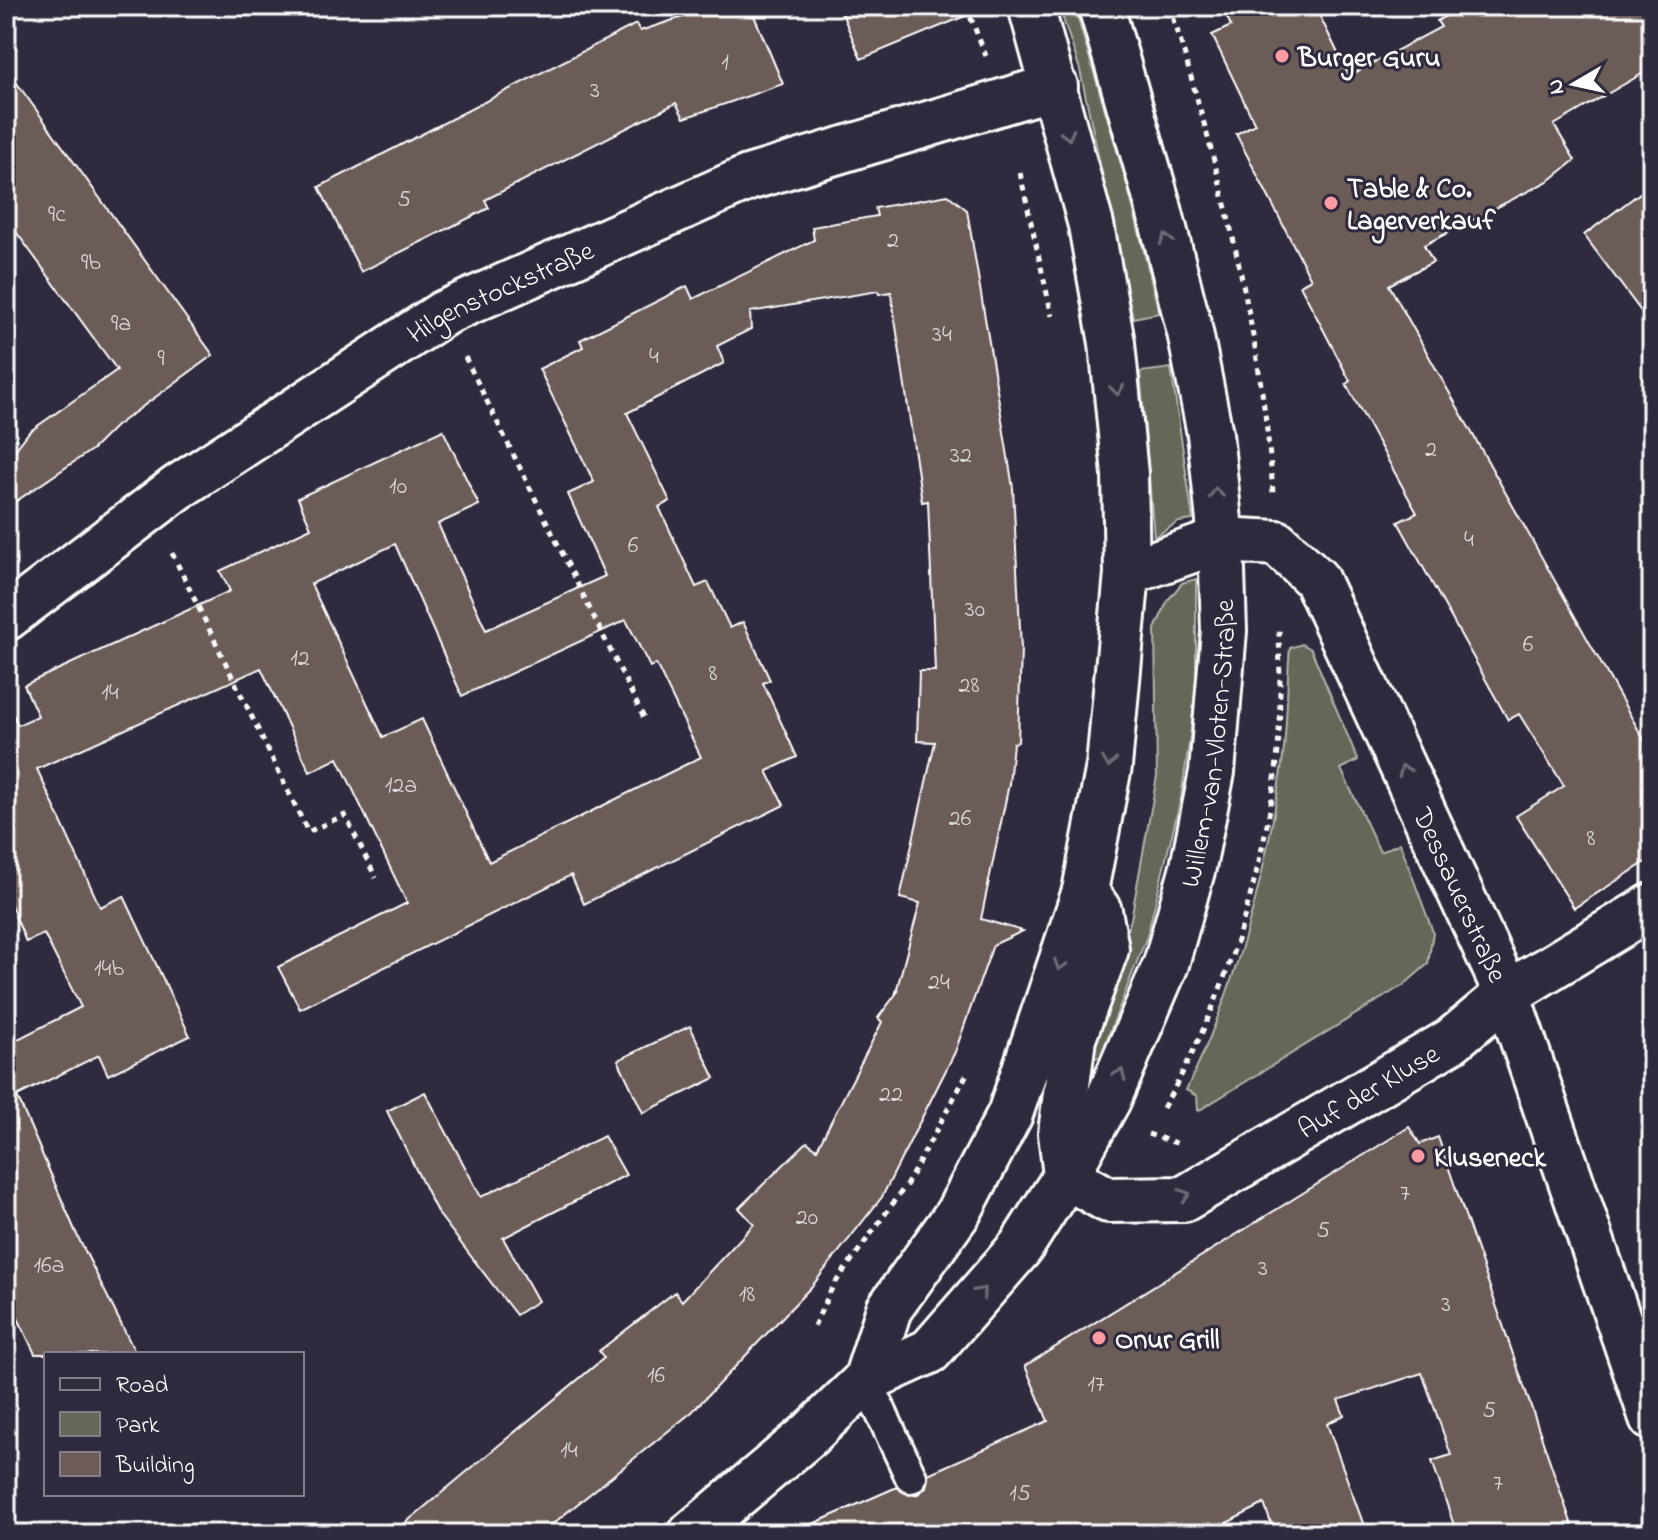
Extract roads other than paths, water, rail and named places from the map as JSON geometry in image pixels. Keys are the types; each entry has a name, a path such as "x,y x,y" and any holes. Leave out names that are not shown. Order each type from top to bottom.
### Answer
{"main road":[{"name":"Willem-van-Vloten-Straße","path":"866,1380 889,1309 958,1213 1010,1114 1085,891 1109,766 1127,573 1125,474 1112,343 1091,225 1031,6"},
{"name":"Willem-van-Vloten-Straße","path":"691,1534 810,1434 866,1380 930,1351 1020,1248 1066,1176 1108,1100 1139,1032 1166,964 1193,867 1212,772 1224,631 1221,540 1210,434 1190,332 1101,6"},
{"name":"Hilgenstockstraße","path":"6,618 150,508 444,313 748,178 1055,86"},
{"name":"Dessauerstraße","path":"1127,573 1221,540 1277,543 1316,579 1507,994 1652,1418"},
{"path":"1066,1176 1061,1133 1073,1038 1106,949 1099,911 1085,891"},
{"name":"Auf der Kluse","path":"1066,1176 1108,1200 1184,1199 1451,1041 1507,994 1652,906"}],"lane":[{"path":"866,1380 911,1477"}],"place":[{"name":"Burger Guru","path":"1282,56"},
{"name":"Table & Co. Lagerverkauf","path":"1331,203"},
{"name":"Kluseneck","path":"1418,1156"},
{"name":"Onur Grill","path":"1099,1338"}]}
